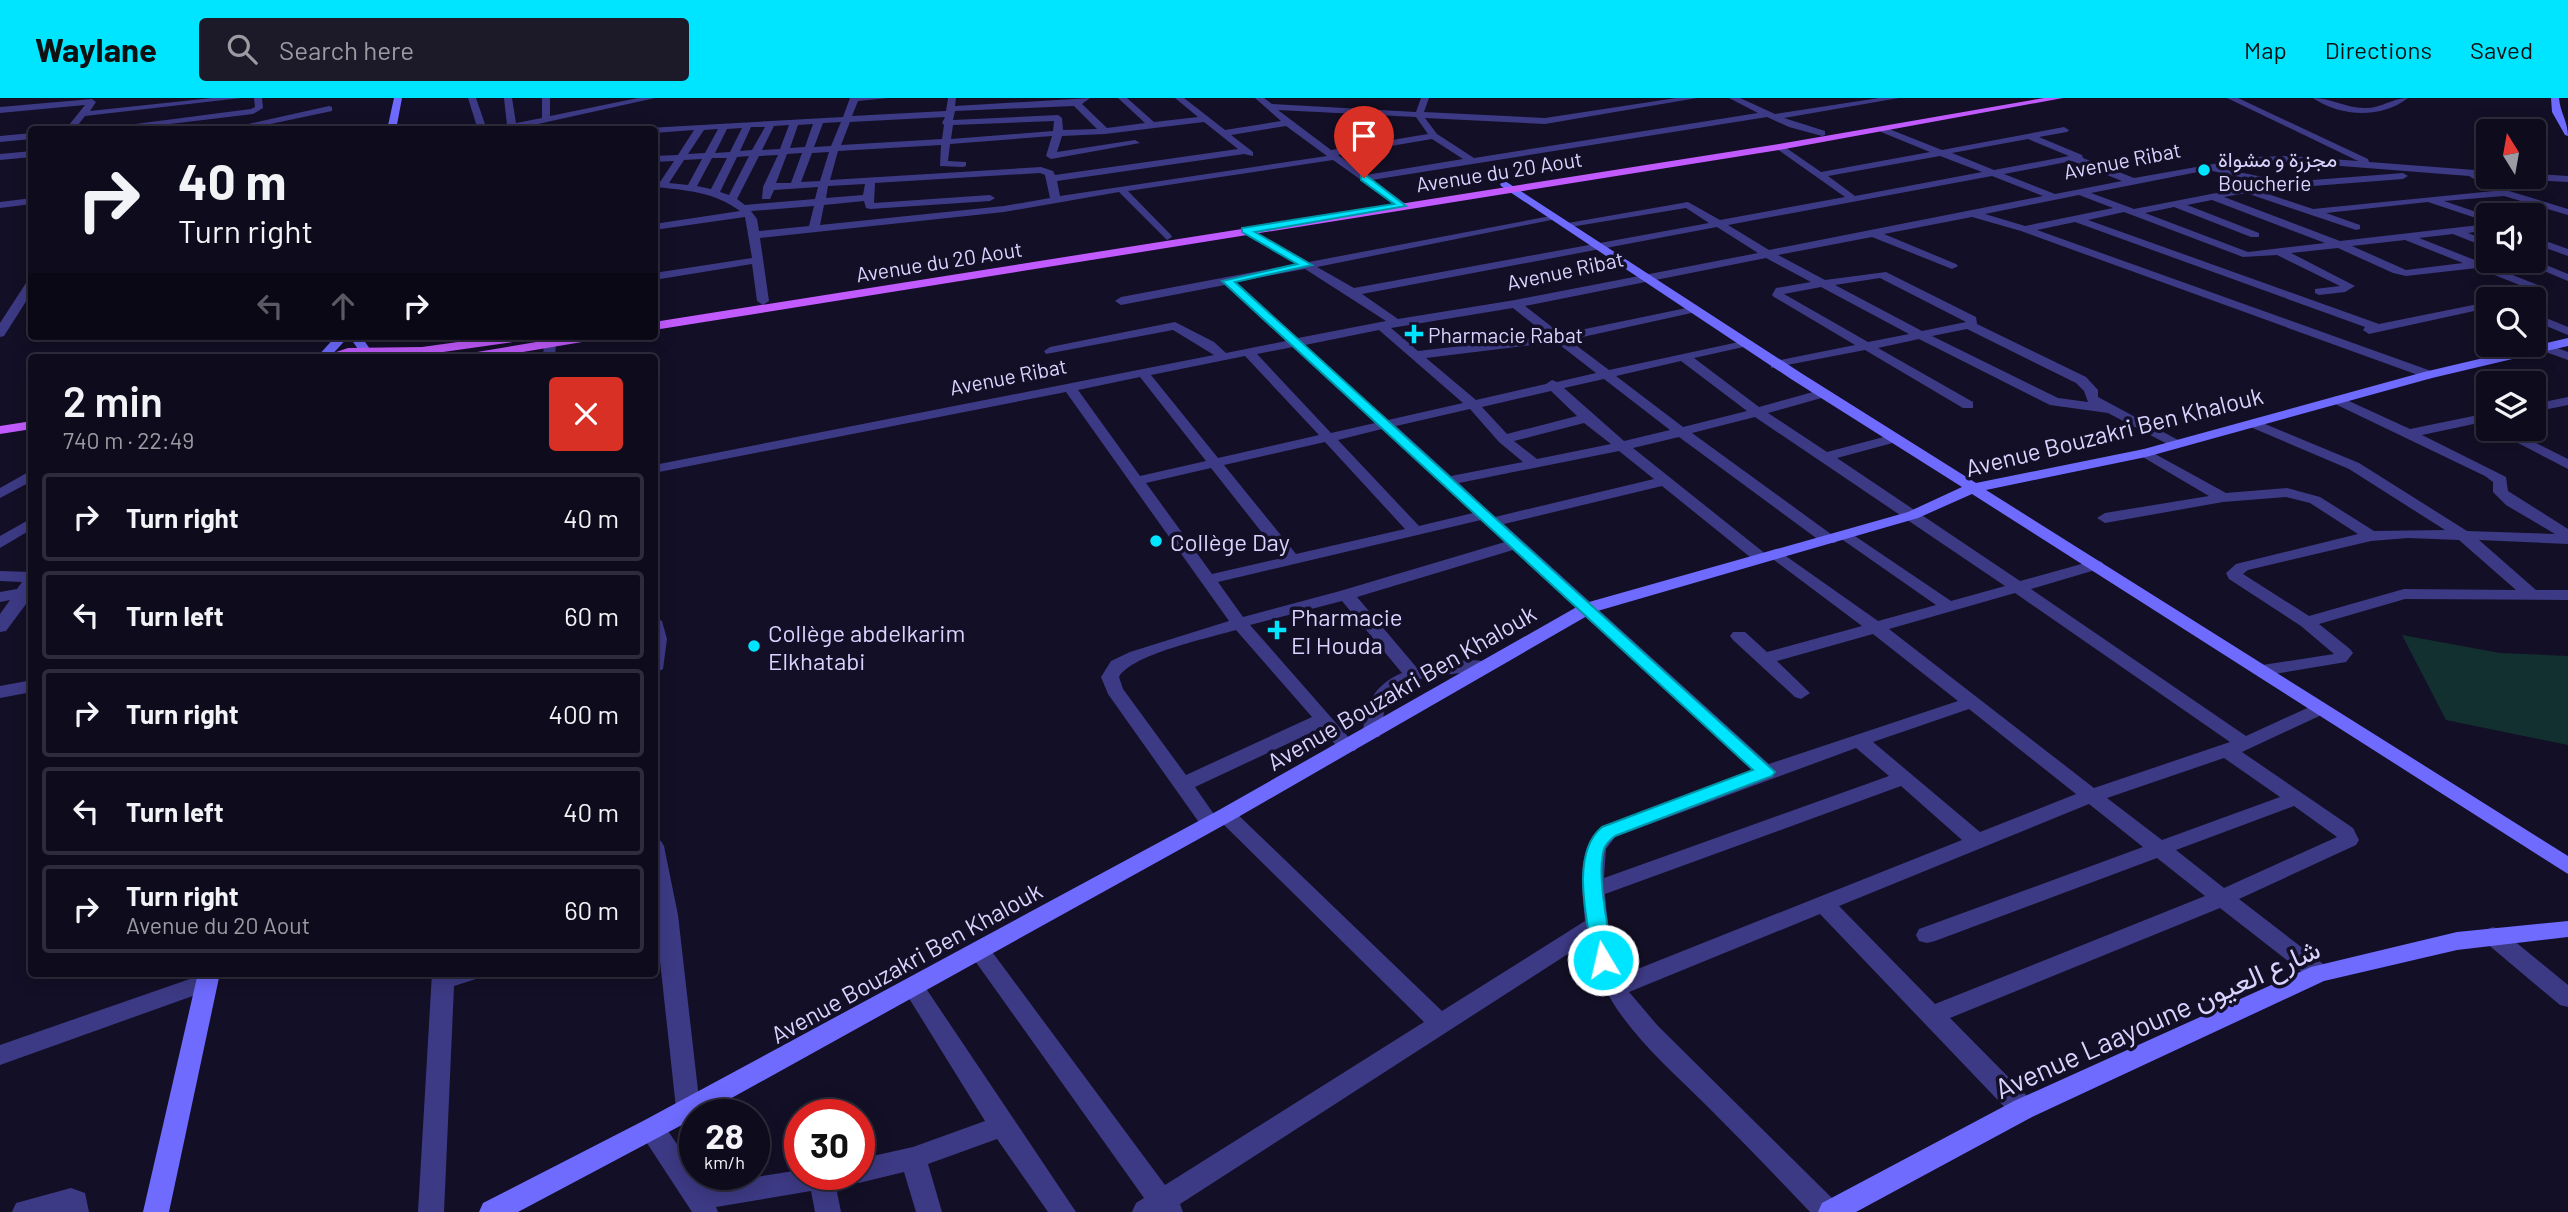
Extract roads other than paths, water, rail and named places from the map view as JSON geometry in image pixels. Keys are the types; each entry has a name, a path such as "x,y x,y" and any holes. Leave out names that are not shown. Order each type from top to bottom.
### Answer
{"main road":[{"name":"Avenue du 20 Aout","path":"1509,186 2035,98"},
{"name":"Avenue du 20 Aout","path":"658,316 1167,237 1779,147 2059,98"},
{"name":"Avenue du 20 Aout","path":"658,325 1398,203"},
{"path":"375,354 422,351 499,340"},
{"path":"488,354 569,340"},
{"path":"0,419 28,415"},
{"path":"0,430 28,426"}],"street":[{"path":"0,110 237,98"},
{"path":"157,126 253,111 259,107 258,98"},
{"path":"392,126 398,98"},
{"path":"472,98 482,126"},
{"path":"508,98 512,126 651,98"},
{"path":"546,120 547,98"},
{"path":"595,98 596,111"},
{"path":"658,129 844,120 950,109 1076,103 1087,98"},
{"path":"1122,98 1153,125"},
{"path":"1179,98 1266,167"},
{"path":"1259,98 1288,123 1398,203"},
{"path":"1310,109 1316,98"},
{"path":"1419,115 1425,98"},
{"path":"1270,107 1545,121 1593,109 1693,98"},
{"path":"1734,98 1770,116 1822,134"},
{"path":"2202,168 2287,185 2405,175 2373,165 2231,98"},
{"path":"2318,98 2367,113 2381,110 2404,98"},
{"path":"2555,98 2556,112 2568,133"},
{"path":"1364,178 1887,99"},
{"path":"151,126 156,102"},
{"path":"814,228 822,184 853,102 886,102"},
{"path":"939,103 950,109 993,121 1055,118 1059,120 1058,133 1051,156"},
{"path":"1076,103 1105,131"},
{"path":"12,120 89,106"},
{"path":"72,126 89,106"},
{"path":"246,126 329,109"},
{"path":"950,109 944,142 944,164 994,161"},
{"path":"1419,115 1434,136 1471,160"},
{"path":"658,160 1121,130 1205,119"},
{"path":"795,186 819,121"},
{"path":"993,121 994,150"},
{"path":"764,207 768,187 795,122"},
{"path":"732,200 771,123"},
{"path":"1223,133 1288,123"},
{"path":"713,194 748,124"},
{"path":"1792,125 1802,137"},
{"path":"691,189 724,126"},
{"path":"659,185 701,127"},
{"path":"669,138 676,128"},
{"path":"1121,130 1146,153"},
{"path":"1884,130 2051,197"},
{"path":"1819,175 2064,130"},
{"path":"0,139 28,136"},
{"path":"755,235 1004,209 1266,167 1434,136"},
{"path":"1352,292 2078,155 2028,136"},
{"path":"1779,147 1852,198"},
{"path":"658,156 663,148"},
{"path":"1039,157 1246,151"},
{"path":"1051,179 1146,153"},
{"path":"0,157 28,154"},
{"path":"2073,158 2132,181"},
{"name":"Avenue Ribat","path":"658,468 1389,324 1515,304 2202,168 2274,159 2476,173"},
{"path":"768,187 1041,170 1049,172 1055,199"},
{"path":"2469,173 2505,193 2568,212"},
{"path":"2546,178 2568,179"},
{"path":"870,180 870,206 875,207 1011,197 1036,202"},
{"path":"658,227 764,207 985,184"},
{"path":"659,185 713,194 732,200 747,210 755,235 763,301"},
{"path":"1509,186 1820,394 1895,438 2568,866"},
{"path":"1121,189 1167,237"},
{"path":"2025,229 2247,190 2356,227"},
{"path":"2077,191 2247,255"},
{"path":"2310,211 2505,193"},
{"path":"2211,196 2341,245 2388,268 2406,273 2476,265"},
{"path":"2429,199 2476,215"},
{"path":"0,205 28,202"},
{"path":"2173,203 2255,236"},
{"path":"1568,226 1688,205 1723,224 1766,253 2054,402 2107,409"},
{"path":"1973,214 2025,229 2430,375"},
{"path":"1121,301 1556,218"},
{"path":"2079,220 2378,328"},
{"path":"2205,264 2247,255 2476,228"},
{"path":"1246,230 1352,292 1389,324 1416,355 1471,403 1504,439 1535,465"},
{"path":"2455,231 2476,240"},
{"path":"1874,233 1952,266"},
{"path":"2405,237 2476,265"},
{"path":"2546,245 2568,253"},
{"path":"2279,252 2349,286 2345,289 2319,291"},
{"path":"658,276 757,260"},
{"path":"2546,269 2568,280"},
{"path":"2551,271 2568,269"},
{"path":"2498,273 2534,287 2568,280"},
{"path":"1968,405 1778,295 1780,290 1882,274 1972,320 1969,325"},
{"path":"1227,281 1766,772"},
{"path":"0,333 28,288"},
{"path":"1515,304 1681,432 1838,537 1948,606"},
{"path":"2330,337 2476,308"},
{"path":"1416,355 1559,338 1692,309"},
{"path":"2546,322 2568,331"},
{"path":"1776,365 1969,325 2081,380 2091,390 2092,399 2175,444"},
{"path":"1050,351 1175,326 1210,345 1224,357"},
{"path":"328,354 340,340"},
{"path":"359,340 375,354"},
{"name":"Avenue Bouzakri Ben Khalouk","path":"2546,346 2568,342"},
{"path":"548,354 550,343"},
{"path":"1137,481 1552,384 1608,375 1744,343"},
{"path":"2546,347 2568,356"},
{"path":"1248,352 1416,531"},
{"name":"Avenue Bouzakri Ben Khalouk","path":"705,1099 1348,747 1588,608 1913,515 1972,488 2146,453 2501,357"},
{"path":"1685,358 1758,413 1913,515 2237,747 2296,798 2346,833 2349,839 2222,898 1933,1015"},
{"path":"1143,373 1292,560"},
{"path":"1552,384 1587,418 1665,481 1768,556 1875,627 2319,973"},
{"path":"1069,387 1239,623 1348,747"},
{"path":"1448,481 1535,465 1681,432 1820,394"},
{"path":"2338,401 2490,473 2501,480 2500,492 2511,502 2568,537"},
{"path":"2546,406 2568,401"},
{"path":"1504,439 1587,418"},
{"path":"2407,434 2476,422"},
{"path":"2253,423 2354,466 2462,534 2530,593"},
{"path":"1826,457 1895,438"},
{"path":"2521,441 2568,465"},
{"path":"2146,453 2223,498"},
{"path":"0,494 28,476"},
{"path":"1208,580 1416,531 1665,481"},
{"path":"2105,519 2223,498 2297,493 2315,500 2371,536"},
{"path":"0,543 28,525"},
{"path":"2262,670 2340,658 2344,653 2306,622 2234,573 2242,567 2371,536 2407,533 2568,537"},
{"path":"1441,1024 1182,785 1114,690 1111,671 1136,656 1239,623 1346,595 1516,544"},
{"path":"1764,659 2096,565"},
{"path":"0,576 28,578"},
{"path":"0,597 26,592"},
{"path":"0,627 26,592"},
{"path":"2306,622 2404,594 2568,595"},
{"path":"1346,595 1413,675"},
{"path":"1739,636 1801,693"},
{"path":"1372,733 1377,701 1389,688 1413,675 1451,666 1485,666"},
{"path":"0,692 28,687"},
{"path":"1830,1212 1643,1025 1614,988 1603,960 1597,924 1594,851 1599,839 1608,832 1766,772 1972,702"},
{"path":"1614,988 2091,796 2237,747 2322,708"},
{"path":"1182,785 1324,719"},
{"path":"1859,740 1977,841"},
{"path":"1594,890 1904,778"},
{"path":"1927,935 2296,798"},
{"path":"658,886 687,1099"},
{"path":"1823,904 2023,1109"},
{"path":"979,951 1159,1209 1597,924"},
{"name":"Avenue Laayoune شارع العيون","path":"1830,1212 2023,1109 2319,973 2420,949 2493,936 2568,929"},
{"path":"2493,936 2568,998"},
{"path":"0,1055 208,977"},
{"path":"156,1212 208,977"},
{"path":"431,1212 443,977"},
{"path":"912,987 1002,1126 1063,1212"},
{"name":"Avenue Bouzakri Ben Khalouk","path":"492,1212 679,1113"},
{"path":"875,1167 913,1158 1002,1126"},
{"path":"652,1129 702,1205 784,1187"},
{"path":"913,1158 929,1212"},
{"path":"828,1212 831,1190"},
{"path":"26,1212 71,1200 76,1202 76,1212"}],"place":[{"name":"مجزرة و مشواة Boucherie","path":"2204,170"},
{"name":"Pharmacie Rabat","path":"1414,334"},
{"name":"Collège Day","path":"1156,541"},
{"name":"Pharmacie El Houda","path":"1277,630"},
{"name":"Collège abdelkarim Elkhatabi","path":"754,646"}]}
